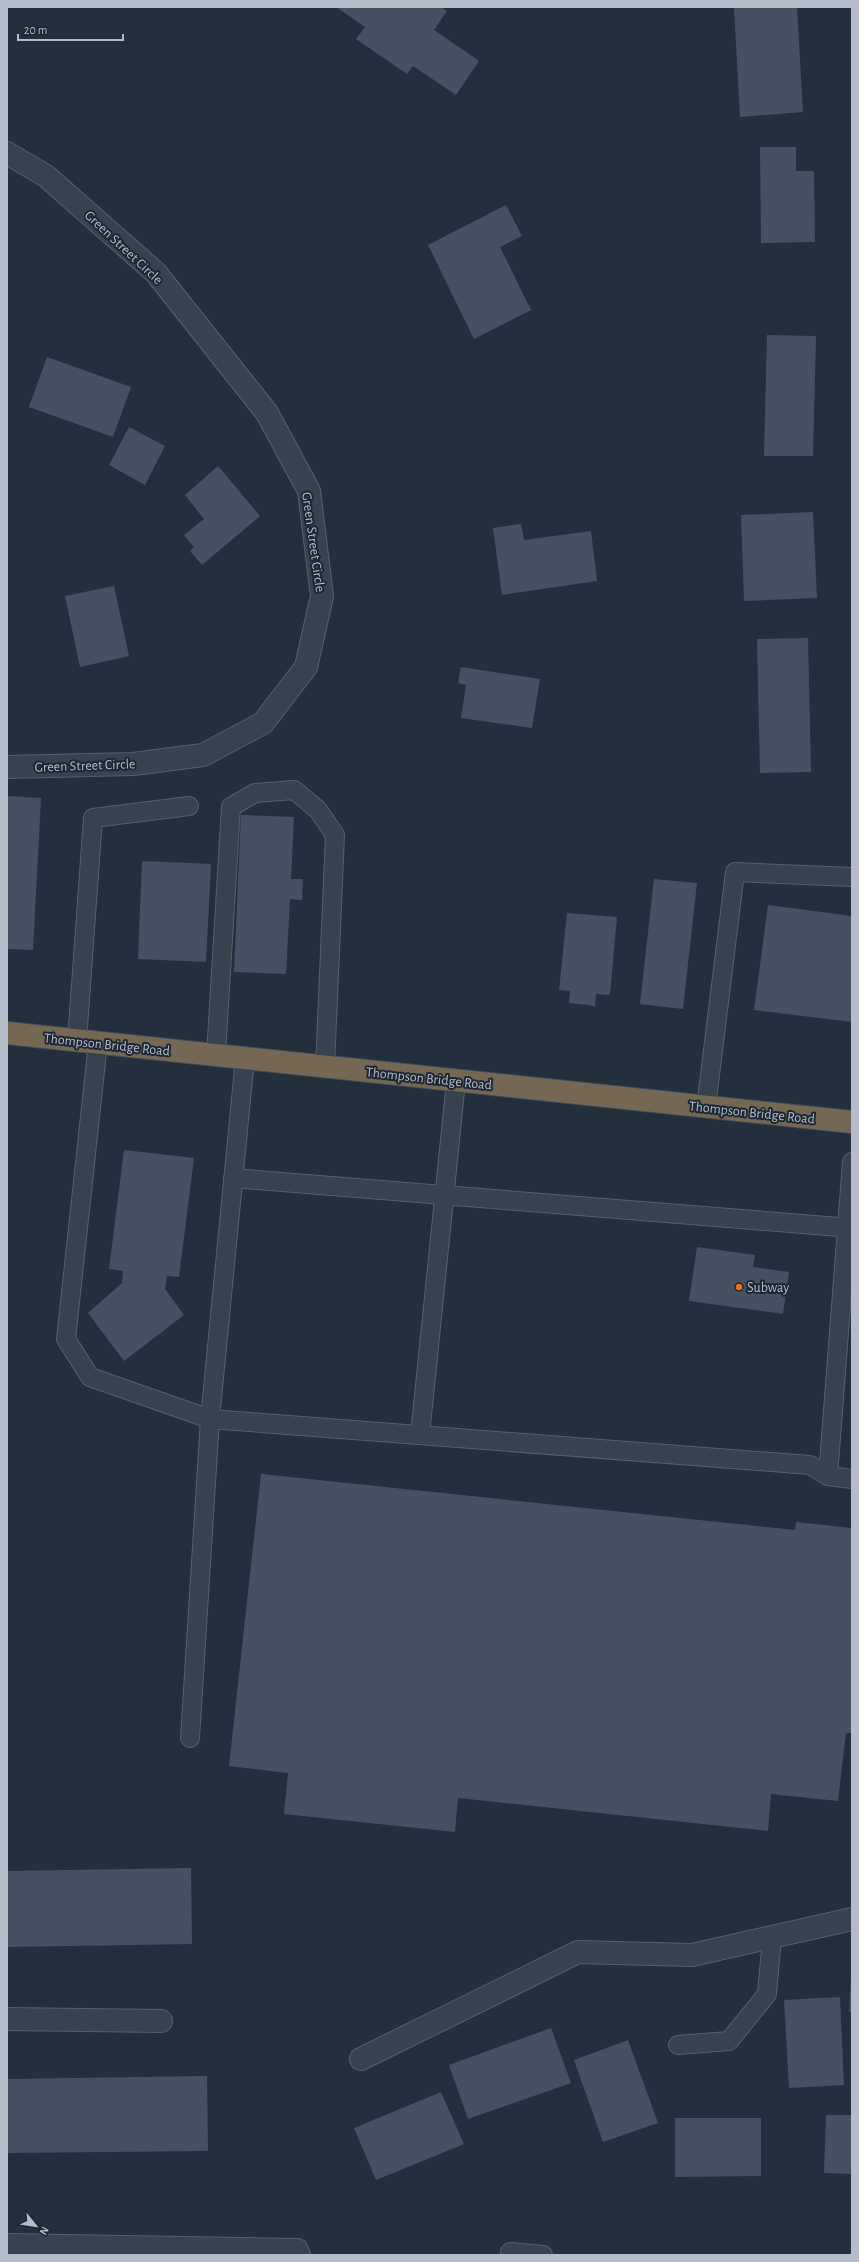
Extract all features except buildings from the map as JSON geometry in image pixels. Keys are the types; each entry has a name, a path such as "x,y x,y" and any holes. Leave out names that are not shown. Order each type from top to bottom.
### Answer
{"highway":[{"name":"Thompson Bridge Road","path":"7,1033 852,1122"}],"street":[{"name":"Green Street Circle","path":"7,153 46,176 156,273 267,412 309,491 322,596 306,667 263,723 203,756 133,764 7,767"},
{"path":"361,2059 578,1952 692,1955 852,1919"},
{"path":"7,2019 161,2021"},
{"path":"7,2245 35,2250 297,2250 299,2255"}],"lane":[{"path":"216,1055 231,807 255,793 294,790 318,810 335,835 325,1066"},
{"path":"189,806 93,818 87,1042 66,1339 90,1377 210,1419 810,1465 828,1476 852,1479"},
{"path":"706,1107 735,872 852,877"},
{"path":"190,1738 210,1419 245,1058"},
{"path":"420,1435 456,1081"},
{"path":"828,1476 850,1227 852,1162"},
{"path":"234,1178 444,1196 850,1227"},
{"path":"678,2045 729,2041 767,1994 772,1937"},
{"path":"510,2255 510,2252 543,2255"}],"place":[{"name":"Subway","path":"739,1287"}]}
